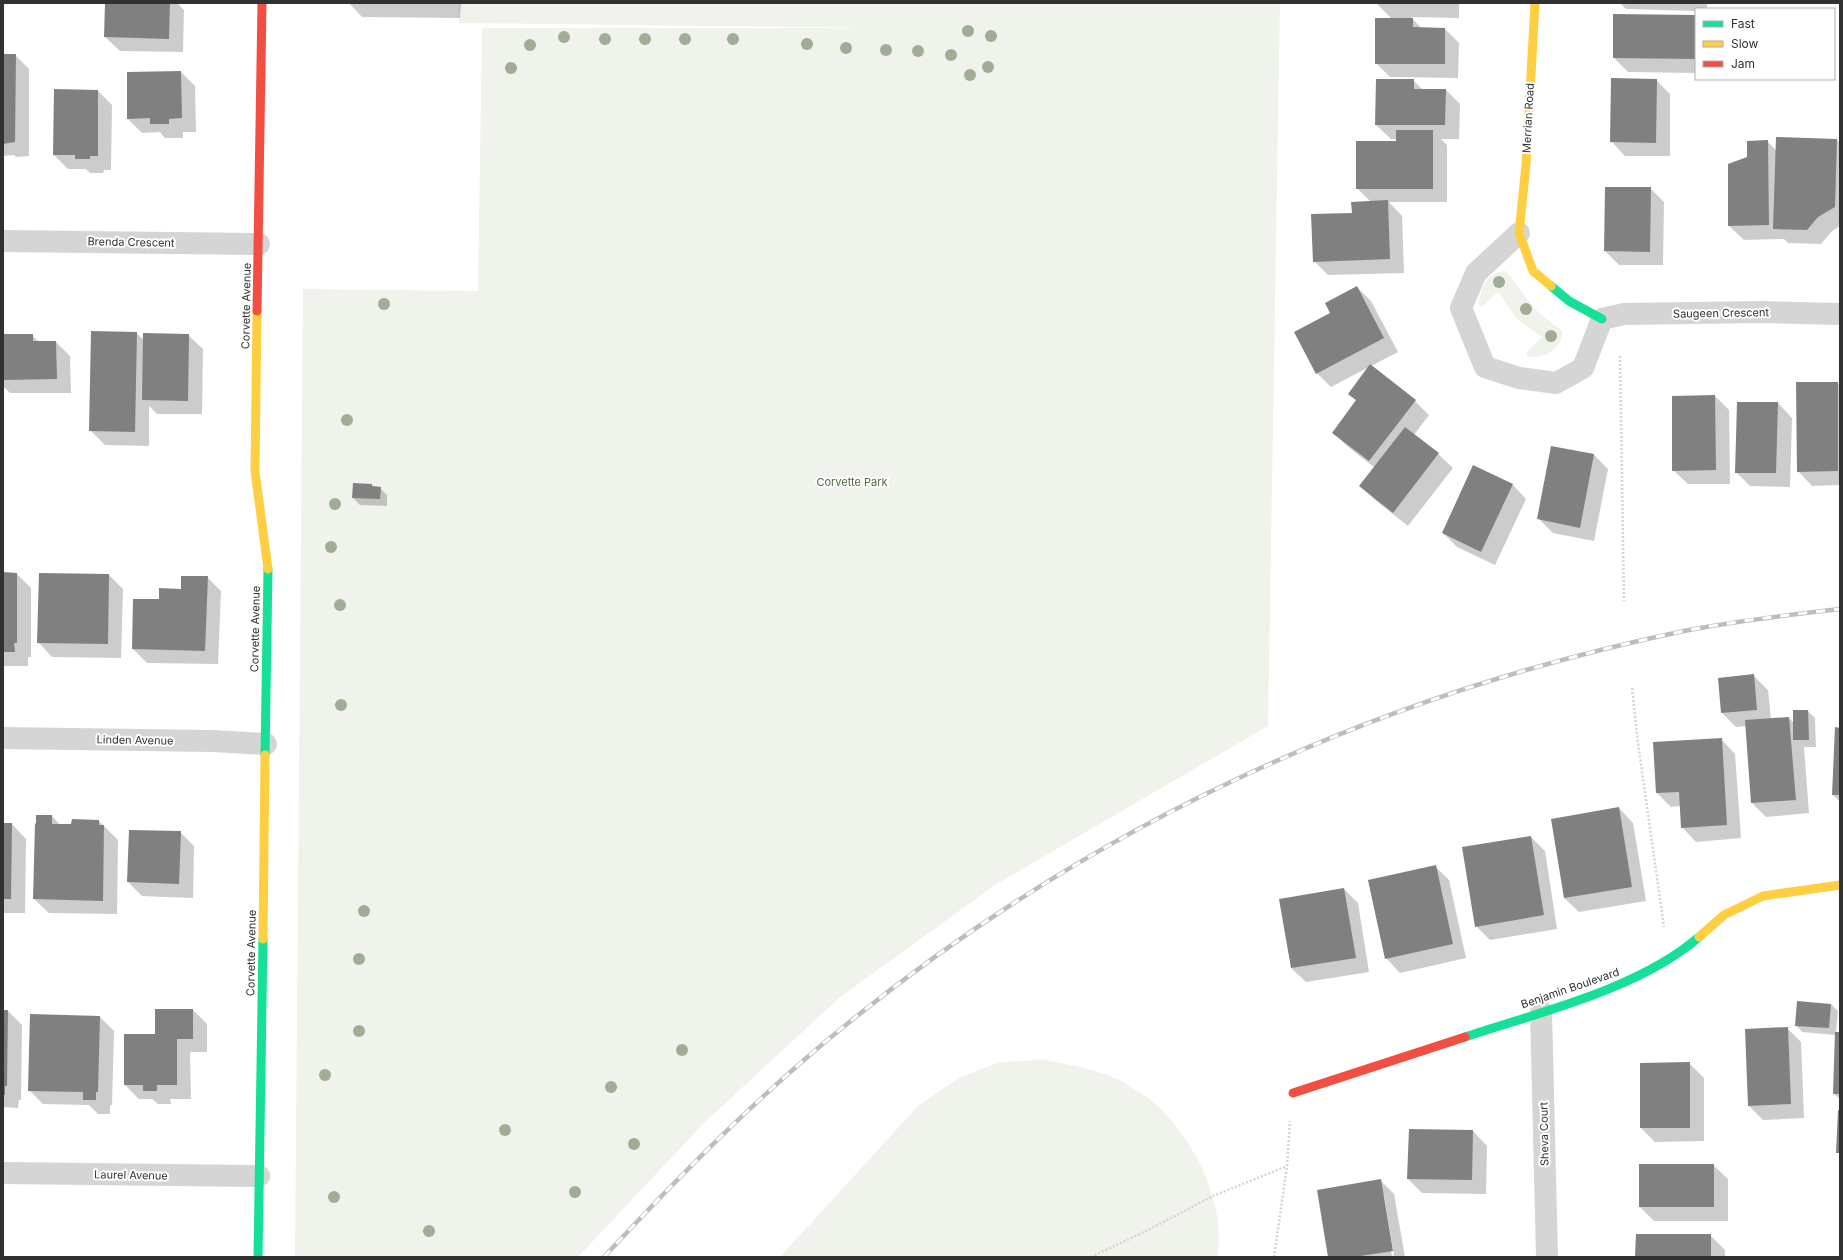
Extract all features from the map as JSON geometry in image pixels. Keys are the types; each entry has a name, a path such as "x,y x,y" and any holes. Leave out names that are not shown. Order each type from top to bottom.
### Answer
{"street":[{"name":"Corvette Avenue","path":"258,1257 268,562 255,471 262,3"},
{"name":"Merrian Road","path":"1535,3 1526,165 1519,234 1532,271 1570,302 1602,319"},
{"path":"1519,234 1476,273 1461,308 1485,367 1519,378 1556,383 1583,368 1602,319"},
{"name":"Brenda Crescent","path":"3,241 259,244"},
{"name":"Saugeen Crescent","path":"1602,319 1624,314 1762,312 1840,314"},
{"name":"Linden Avenue","path":"3,738 213,741 266,744"},
{"name":"Benjamin Boulevard","path":"1293,1093 1626,982 1686,949 1724,915 1763,896 1840,885"},
{"name":"Sheva Court","path":"1542,1011 1547,1257"},
{"name":"Laurel Avenue","path":"3,1173 259,1176"}],"path":[{"path":"1624,314 1620,359 1624,601"},
{"path":"1632,688 1638,743 1663,923 1672,958"},
{"path":"1274,1257 1287,1166 1293,1093"},
{"path":"1091,1257 1146,1231 1213,1196 1287,1166"}],"green space":[{"name":"Corvette Park","path":"459,3 1280,3 1268,726 995,885 839,998 704,1123 578,1257 295,1257 303,289 478,291 482,28 877,28 459,23"},
{"path":"1506,271 1535,309 1562,331 1559,343 1551,352 1539,357 1527,356 1527,352 1542,337 1518,320 1498,292 1482,307 1478,304 1484,286 1489,278 1493,274"},
{"path":"1043,1060 1086,1068 1115,1078 1151,1100 1172,1121 1196,1156 1212,1195 1217,1216 1219,1237 1217,1257 780,1257 918,1106 959,1078 999,1062"}],"building":[{"path":"105,3 170,3 169,39 104,37"},
{"path":"1613,14 1695,15 1695,59 1613,58"},
{"path":"1375,18 1413,18 1413,27 1445,28 1445,64 1375,64"},
{"path":"3,54 16,54 15,142 3,144"},
{"path":"181,71 182,118 169,119 169,124 150,124 150,118 127,119 127,72"},
{"path":"1611,78 1657,79 1656,143 1610,142"},
{"path":"1376,79 1414,79 1414,89 1446,89 1445,125 1375,125"},
{"path":"54,89 98,90 98,156 90,156 90,159 75,159 75,155 53,155"},
{"path":"1396,130 1433,130 1433,189 1356,189 1356,141 1396,141"},
{"path":"1776,137 1837,139 1835,207 1818,217 1807,230 1773,229"},
{"path":"1768,140 1769,225 1728,226 1728,164 1747,157 1747,141"},
{"path":"1605,187 1651,187 1650,252 1604,251"},
{"path":"1388,200 1390,259 1313,262 1311,214 1352,213 1351,202"},
{"path":"1357,286 1384,338 1316,374 1294,332 1330,313 1325,303"},
{"path":"91,331 137,332 135,432 89,431"},
{"path":"143,333 189,334 188,401 142,400"},
{"path":"3,334 33,334 33,341 56,341 57,379 3,380"},
{"path":"1370,364 1416,400 1369,461 1332,433 1356,400 1348,394"},
{"path":"1796,382 1838,382 1838,471 1797,472"},
{"path":"1715,395 1716,470 1672,471 1672,396"},
{"path":"1737,402 1778,402 1776,473 1735,473"},
{"path":"1405,427 1439,453 1393,513 1359,486"},
{"path":"1551,446 1594,454 1580,528 1537,519"},
{"path":"1473,465 1513,484 1481,552 1442,533"},
{"path":"353,483 372,484 372,486 381,487 380,499 352,498"},
{"path":"3,572 17,573 17,643 14,643 15,652 3,652"},
{"path":"39,573 109,574 108,644 37,643"},
{"path":"181,576 208,576 205,651 132,649 133,599 159,599 159,588 181,589"},
{"path":"1754,674 1757,710 1721,713 1718,678"},
{"path":"1793,710 1808,710 1809,740 1793,740"},
{"path":"1789,717 1796,800 1751,803 1745,720"},
{"path":"1835,727 1840,728 1840,795 1832,795"},
{"path":"1722,738 1727,825 1681,828 1679,792 1656,793 1653,742"},
{"path":"1619,807 1632,887 1564,898 1551,819"},
{"path":"36,815 52,815 52,824 71,824 72,819 99,820 99,825 104,825 103,901 33,899"},
{"path":"3,823 12,823 11,899 3,899"},
{"path":"129,830 181,831 179,884 127,882"},
{"path":"1531,836 1544,915 1475,927 1462,847"},
{"path":"1436,865 1453,944 1385,959 1368,880"},
{"path":"1344,888 1356,958 1291,968 1279,899"},
{"path":"1797,1001 1831,1004 1829,1028 1795,1026"},
{"path":"155,1009 193,1009 193,1039 177,1039 177,1085 157,1085 157,1091 143,1091 143,1085 124,1085 124,1034 155,1034"},
{"path":"3,1010 8,1010 7,1086 5,1086 5,1095 3,1095"},
{"path":"30,1014 100,1016 98,1092 96,1092 96,1100 83,1100 83,1092 28,1091"},
{"path":"1788,1027 1791,1104 1748,1106 1745,1029"},
{"path":"1835,1032 1840,1032 1840,1094 1833,1094"},
{"path":"1690,1062 1690,1128 1640,1128 1640,1063"},
{"path":"1838,1110 1840,1110 1840,1153 1836,1153"},
{"path":"1409,1129 1473,1130 1472,1180 1407,1179"},
{"path":"1639,1164 1714,1164 1714,1207 1639,1207"},
{"path":"1381,1179 1393,1251 1354,1257 1328,1257 1317,1190"},
{"path":"1636,1234 1711,1234 1711,1257 1635,1257"}],"railway":[{"path":"604,1257 691,1166 751,1107 847,1024 941,953 1038,888 1138,829 1242,777 1348,731 1457,691 1569,658 1684,631 1742,621 1840,609"}],"traffic: fast":[{"path":"1551,286 1569,301 1602,319"},
{"path":"265,755 268,569"},
{"path":"1465,1037 1556,1008 1618,985 1648,971 1675,955 1699,937"},
{"path":"258,1257 263,939"}],"traffic: slow":[{"path":"1535,3 1526,165 1519,233 1533,271 1551,286"},
{"path":"257,311 255,471 268,569"},
{"path":"263,939 265,755"},
{"path":"1699,937 1724,915 1763,896 1840,885"}],"traffic: jam":[{"path":"257,311 262,3"},
{"path":"1293,1093 1465,1037"}]}
